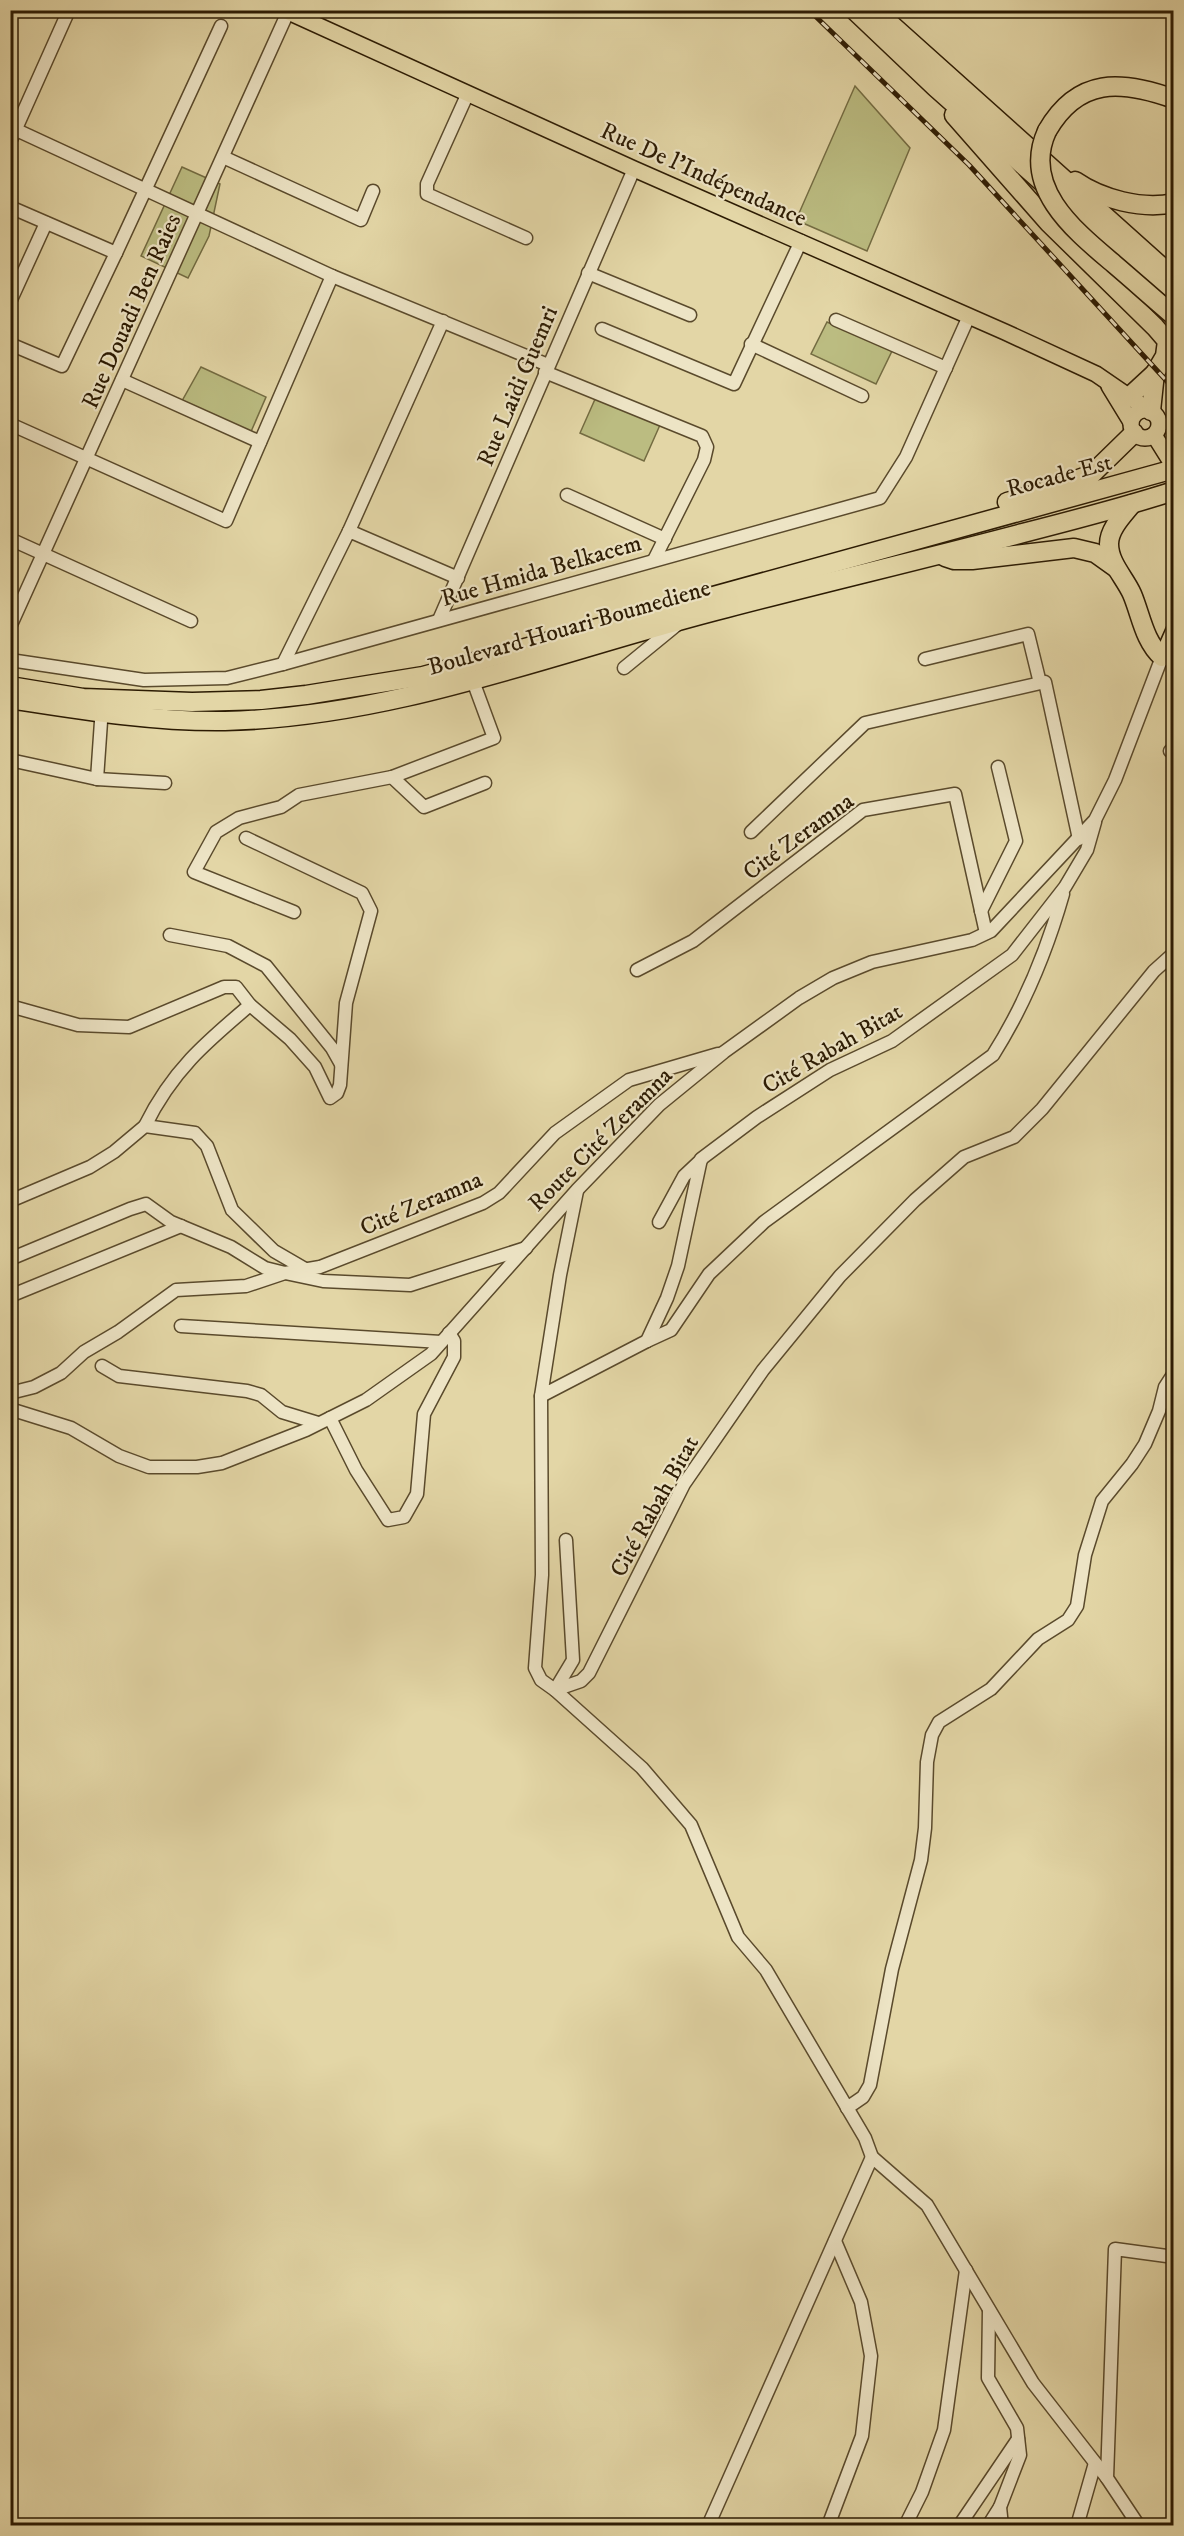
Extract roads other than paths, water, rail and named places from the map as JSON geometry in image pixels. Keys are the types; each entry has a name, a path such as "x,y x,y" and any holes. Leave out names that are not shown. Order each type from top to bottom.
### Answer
{"highway":[{"path":"854,10 935,87 1173,299"},
{"path":"875,10 1173,278"},
{"path":"1173,99 1125,86 1100,87 1079,94 1063,107 1047,131 1041,144 1039,166 1048,194 1056,209 1092,245 1173,316"},
{"path":"935,87 946,106 1048,223 1167,341 1165,356 1155,373 1129,397"},
{"path":"1023,144 1082,186 1101,194 1121,201 1146,204 1173,203"},
{"path":"1149,410 1155,373"},
{"path":"695,600 699,592 710,585 1043,492 1084,478 1099,469 1132,427"},
{"name":"Rocade Est","path":"958,528 1172,463"},
{"path":"1162,657 1151,643 1132,594 1116,568 1109,543 1115,527 1137,503 1173,491"},
{"path":"1137,503 1173,499"},
{"name":"Boulevard Houari Boumediene","path":"10,699 102,706 175,720 225,721 273,718 358,707 473,681 683,620 1137,503"},
{"name":"Boulevard Houari Boumediene","path":"10,686 83,698 102,706 261,700 379,684 466,666 958,528"},
{"path":"940,555 963,561 1074,548 1095,553 1116,568"}],"main road":[{"name":"Rue De l'Indépendance","path":"286,11 634,169 969,316 1106,381 1149,410"},
{"path":"1106,381 1132,427 1142,438 1154,435"},
{"path":"1132,427 1138,411 1149,410 1159,422 1154,435"},
{"path":"1154,435 1172,463"},
{"name":"Route Cité Zeramna","path":"1162,657 1173,630"}],"street":[{"path":"10,142 13,128 69,10"},
{"name":"Rue Douadi Ben Raies","path":"10,627 198,214 286,11"},
{"path":"10,344 62,366 221,26"},
{"path":"468,93 427,184 427,194 526,238"},
{"path":"13,128 332,276 443,321 702,436 707,447 704,460 654,560"},
{"path":"223,158 361,219 373,191"},
{"name":"Rue Laidi Guemri","path":"439,620 634,169"},
{"path":"10,207 116,253"},
{"path":"10,302 46,223"},
{"path":"602,329 734,384 801,241"},
{"path":"588,273 690,315"},
{"path":"10,423 226,521 332,276"},
{"name":"Rue Hmida Belkacem","path":"10,660 144,680 227,678 880,498 906,457 969,316"},
{"path":"836,320 946,368"},
{"path":"283,664 349,531 443,321"},
{"path":"752,345 862,396"},
{"path":"123,380 260,442"},
{"path":"567,495 664,539"},
{"path":"349,531 458,578"},
{"path":"10,539 191,621"},
{"path":"624,668 683,620"},
{"path":"926,658 1028,634 1040,683 1045,682 1079,839"},
{"name":"Route Cité Zeramna","path":"10,1409 71,1428 119,1456 149,1467 197,1467 222,1462 324,1421 388,1386 431,1354 577,1190 659,1105 724,1052 799,998 833,978 872,962 972,939 991,931 1095,820 1115,780 1162,657"},
{"path":"294,912 194,872 216,832 239,818 281,807 299,795 392,777 494,738 473,681"},
{"name":"Cité Zeramna","path":"751,832 865,723 1040,683"},
{"path":"97,779 102,706"},
{"path":"10,760 97,779 165,783"},
{"path":"981,911 1016,841 998,768"},
{"path":"392,777 424,807 485,783"},
{"name":"Cité Zeramna","path":"637,970 693,941 863,810 955,794 986,933"},
{"name":"Cité Rabah Bitat","path":"659,1222 684,1176 757,1117 830,1070 892,1041 1012,955 1065,887 1087,850 1095,820"},
{"path":"10,1006 56,1020 96,1027 129,1027 224,987 236,987 250,1005 290,1039 315,1066 330,1098 337,1093 340,1085 346,1003 371,911 362,893 246,838"},
{"name":"Cité Rabah Bitat","path":"541,1396 671,1330 709,1274 764,1222 993,1055 1008,1031 1042,957 1065,887"},
{"path":"170,935 228,946 266,966 332,1048 341,1064"},
{"name":"Cité Rabah Bitat","path":"555,1690 581,1681 589,1673 684,1484 763,1370 825,1294 915,1200 964,1157 1014,1137 1042,1109 1154,971 1173,952"},
{"path":"10,1201 90,1167 114,1152 145,1126 160,1095 202,1045 250,1005"},
{"name":"Cité Zeramna","path":"10,1393 34,1387 61,1373 84,1352 118,1332 176,1290 246,1286 285,1273 320,1267 483,1203 499,1193 555,1133 629,1080 724,1052"},
{"path":"145,1126 195,1133 207,1146 232,1210 274,1251 305,1269"},
{"path":"647,1341 667,1298 678,1266 701,1161"},
{"path":"577,1190 560,1275 541,1396 542,1575 535,1668 541,1680 642,1768 691,1825 738,1937 766,1970 847,2108 872,2157 927,2205 1033,2384 1107,2478 1139,2526"},
{"path":"10,1259 146,1204 181,1226 231,1247 265,1268 323,1281 410,1286 527,1247"},
{"path":"10,1296 181,1226"},
{"path":"102,1366 119,1376 247,1391 261,1395 282,1412 324,1421 388,1520 404,1517 417,1494 424,1414 454,1357 454,1341 445,1338 181,1326"},
{"path":"847,2108 863,2097 870,2085 887,1988 921,1860 925,1828 927,1762 932,1735 939,1722 991,1689 1038,1639 1068,1620 1074,1612 1077,1606 1085,1555 1102,1501 1145,1444 1159,1411 1165,1387 1173,1373"},
{"path":"555,1690 573,1660 566,1540"},
{"path":"708,2526 872,2157"},
{"path":"828,2526 862,2436 871,2356 861,2302 835,2241"},
{"path":"1107,2478 1115,2249 1173,2257"},
{"path":"904,2526 922,2492 944,2430 966,2270"},
{"path":"988,2526 1000,2507 1020,2455 1017,2428 988,2378 989,2309"},
{"path":"958,2526 1018,2439"},
{"path":"1077,2526 1095,2463"},
{"path":"1000,2507 1002,2526"}],"railway":[{"path":"809,10 969,165 1174,389"}]}
